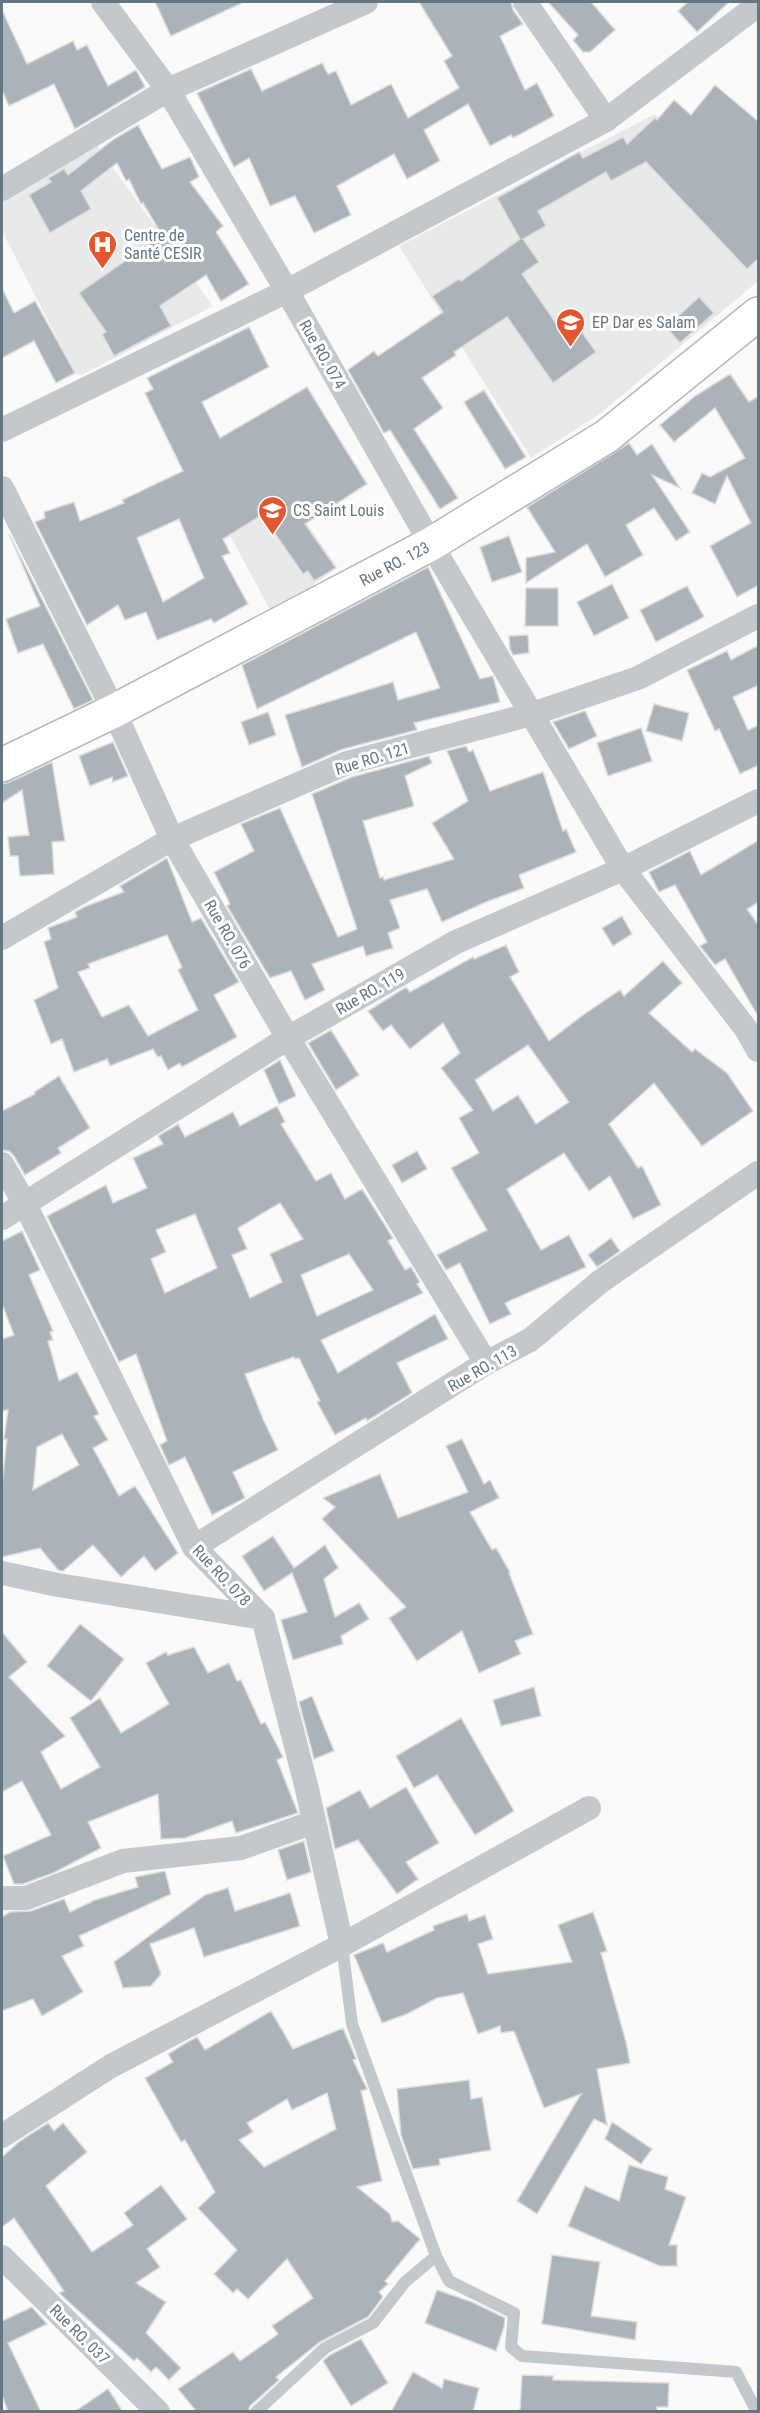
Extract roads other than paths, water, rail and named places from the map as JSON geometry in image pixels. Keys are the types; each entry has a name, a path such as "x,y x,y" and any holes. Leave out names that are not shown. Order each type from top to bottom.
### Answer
{"street":[{"name":"Rue RO. 074","path":"103,2 168,90 287,291 431,544 623,868 746,1029 759,1050"},
{"path":"2,189 168,90 366,2"},
{"path":"525,2 606,120"},
{"path":"2,430 287,291 606,120 759,5"},
{"name":"Rue RO. 123","path":"2,765 114,711 431,544 607,436 755,324"},
{"name":"Rue RO. 076","path":"2,488 114,711 172,839 288,1038 486,1363"},
{"name":"Rue RO. 121","path":"2,938 172,839 347,763 532,714 638,678 759,616"},
{"name":"Rue RO. 119","path":"2,1218 288,1038 456,942 623,868 759,801"},
{"name":"Rue RO. 078","path":"2,1164 25,1204 194,1547 263,1618 342,1944"},
{"name":"Rue RO. 113","path":"194,1547 486,1363 530,1340 601,1281 759,1173"},
{"path":"2,1573 58,1585 263,1618"},
{"path":"2,2136 111,2066 342,1944 589,1808"},
{"path":"2,1898 26,1898 123,1861 241,1848 314,1822"},
{"name":"Rue RO. 037","path":"2,2257 158,2412"}],"lane":[{"path":"342,1944 352,2024 436,2256 449,2281 514,2313 511,2347 522,2356 736,2372 757,2412"},
{"path":"256,2412 325,2348 373,2323 405,2282 436,2256"}],"place":[{"name":"Centre de Santé CESIR","path":"103,270"},
{"name":"EP Dar es Salam","path":"571,348"},
{"name":"CS Saint Louis","path":"272,536"}]}
